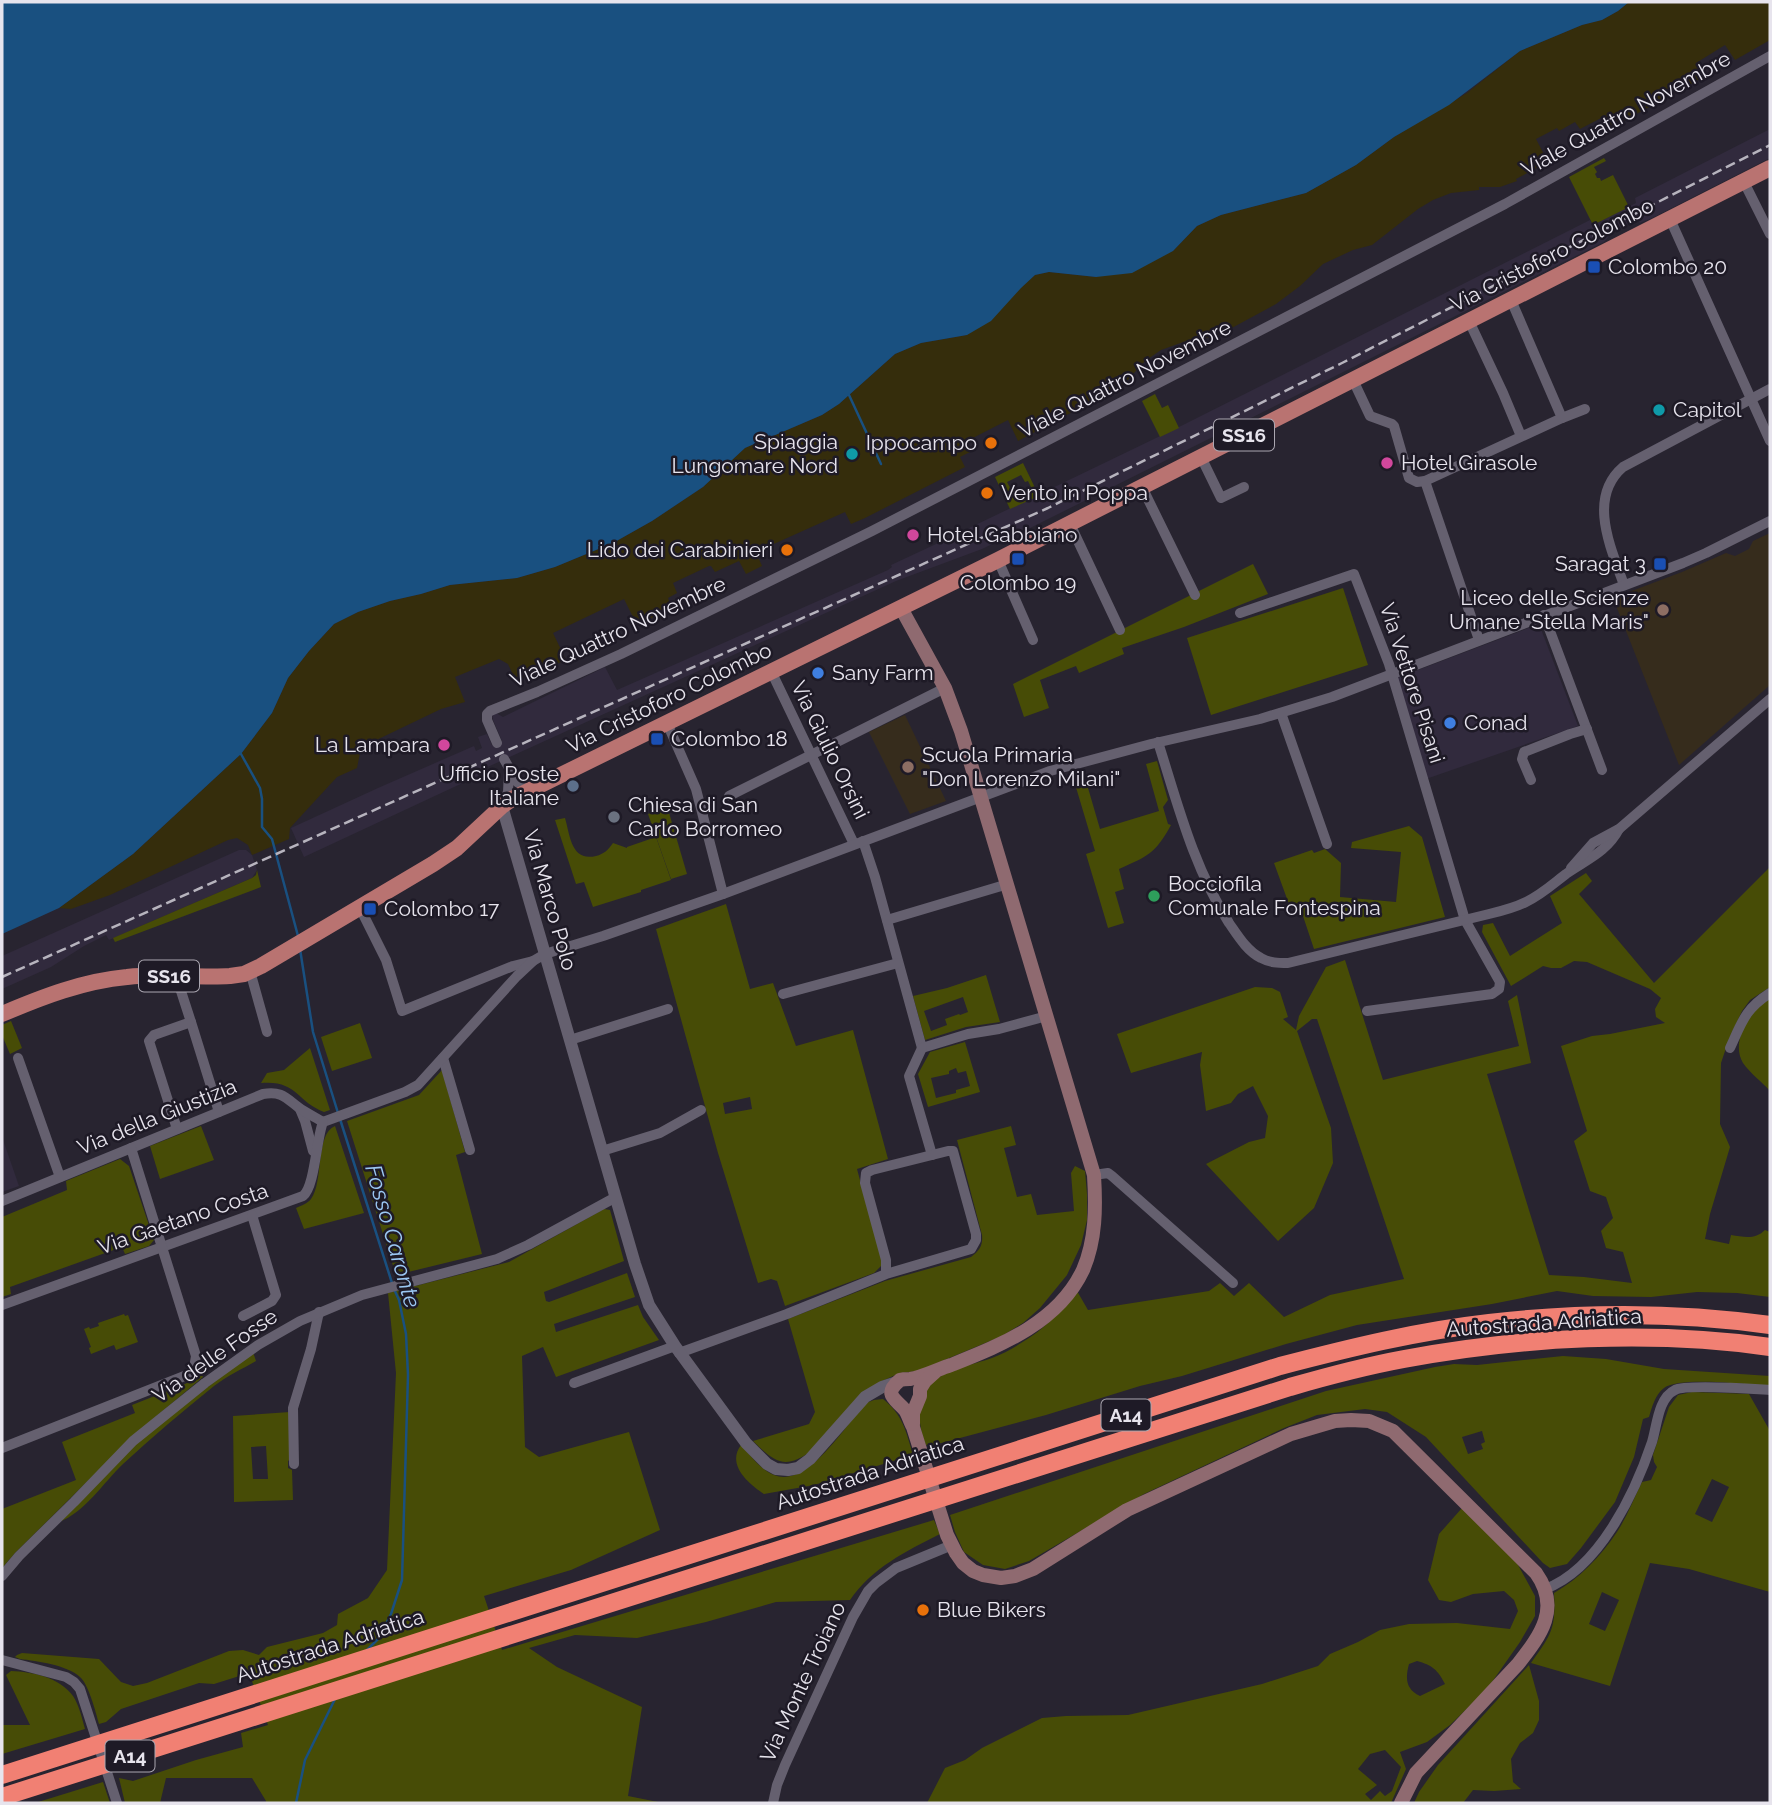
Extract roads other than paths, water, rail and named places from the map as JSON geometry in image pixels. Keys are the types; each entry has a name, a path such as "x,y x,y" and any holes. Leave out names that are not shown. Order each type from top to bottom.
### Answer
{"highway":[{"name":"Autostrada Adriatica","path":"2,1775 1280,1366 1345,1349 1489,1323 1595,1316 1677,1317 1770,1325"},
{"name":"Autostrada Adriatica","path":"2,1797 1290,1387 1348,1371 1494,1345 1597,1338 1702,1340 1770,1347"}],"main road":[{"name":"Via Cristoforo Colombo","path":"2,1014 65,990 96,982 125,977 230,976 250,971 457,848 502,806 528,791 1070,524 1770,168"},
{"path":"901,608 945,688 961,731 1094,1175 1093,1235 1083,1270 1062,1300 1029,1329 1008,1341 909,1383 893,1387 904,1402 949,1540 963,1563 978,1573 995,1578 1015,1576 1042,1564 1127,1510 1291,1434 1335,1421 1352,1420 1369,1421 1393,1431 1536,1573 1547,1597 1546,1620 1533,1646 1416,1773 1401,1803"},
{"path":"904,1402 920,1396 909,1383"}],"street":[{"name":"Viale Quattro Novembre","path":"497,743 488,723 487,715 490,711 621,654 872,531 1505,204 1770,55"},
{"path":"1744,182 1770,234"},
{"path":"1670,219 1770,441"},
{"path":"1511,300 1562,418"},
{"path":"1469,321 1521,436"},
{"path":"1353,380 1370,416 1394,426 1408,475 1413,482 1425,481 1585,409"},
{"path":"1623,585 1604,524 1605,496 1613,478 1623,467 1770,390"},
{"path":"1201,457 1221,498 1244,487"},
{"path":"1425,481 1479,640"},
{"path":"1142,487 1195,595"},
{"path":"360,908 386,960 402,1011 545,954 723,894 1050,771 1281,713 1332,697 1706,553 1770,521"},
{"path":"1070,524 1120,630"},
{"path":"998,560 1033,640"},
{"name":"Via Vettore Pisani","path":"1240,613 1354,574 1392,674 1465,920 1500,980 1498,991 1492,994 1367,1010"},
{"path":"1544,615 1602,770"},
{"name":"Via Giulio Orsini","path":"771,671 811,755 875,877 922,1048"},
{"path":"729,796 945,688"},
{"path":"1158,742 1199,868 1216,900 1242,942 1259,957 1272,962 1288,963 1506,910 1527,902 1605,849 1619,829 1770,699"},
{"path":"1281,713 1327,844"},
{"path":"667,723 696,789 723,894"},
{"path":"1531,780 1522,759 1524,752 1587,729"},
{"path":"505,759 517,782 528,791"},
{"name":"Via Marco Polo","path":"509,770 508,792 502,806 635,1264 658,1322 746,1443 767,1464 776,1469 788,1471 798,1468 810,1459 857,1405 873,1392 909,1383"},
{"path":"887,920 1008,884"},
{"path":"328,1120 418,1085 533,961"},
{"path":"783,994 898,963"},
{"path":"250,971 267,1032"},
{"path":"179,976 180,988 219,1112"},
{"path":"1730,1048 1753,1004 1770,993"},
{"path":"570,1040 668,1009"},
{"path":"932,1155 909,1076 922,1048 968,1034 1047,1016"},
{"path":"177,1129 149,1039 191,1022"},
{"path":"18,1058 60,1177"},
{"path":"443,1058 470,1150"},
{"name":"Via della Giustizia","path":"2,1202 268,1093 285,1096 300,1108 328,1120"},
{"path":"300,1108 311,1140 314,1159"},
{"path":"603,1151 660,1133 701,1110"},
{"name":"Via Gaetano Costa","path":"2,1305 298,1199 307,1193 311,1184 319,1133 328,1120"},
{"path":"2,1448 187,1375 196,1363 197,1356 131,1148"},
{"path":"574,1383 787,1314 886,1274 967,1252 975,1245 976,1240 955,1153 950,1151 932,1155 866,1173 865,1183 886,1260 886,1274"},
{"path":"1094,1175 1112,1176 1233,1283"},
{"name":"Via delle Fosse","path":"2,1577 19,1556 133,1441 210,1379 258,1345 289,1326 362,1295 497,1259 616,1197"},
{"path":"243,1316 272,1301 276,1295 252,1215"},
{"path":"294,1464 293,1408 319,1312"},
{"path":"1545,1589 1555,1585 1585,1562 1612,1529 1642,1470 1667,1396 1679,1388 1770,1390"},
{"path":"873,1392 883,1392 904,1402"},
{"name":"Via Monte Troiano","path":"772,1803 785,1765 853,1617 869,1591 896,1568 949,1540"},
{"path":"2,1660 66,1677 74,1682 83,1696 117,1803"}],"water":[{"path":"2,2 1629,2 1602,20 1582,25 1520,51 1449,105 1394,137 1356,165 1306,193 1221,215 1197,226 1173,251 1132,273 1096,277 1049,272 1035,275 991,321 967,335 921,343 895,354 839,404 822,415 745,448 703,487 613,543 555,567 517,578 450,585 390,601 334,624 288,678 272,713 241,754 133,854 59,908 2,934"}],"waterway":[{"path":"849,395 881,464"},
{"name":"Fosso Caronte","path":"241,754 260,788 262,827 272,839 298,936"},
{"name":"Fosso Caronte","path":"300,949 313,1032 338,1113"},
{"name":"Fosso Caronte","path":"340,1119 392,1283"},
{"name":"Fosso Caronte","path":"367,1650 379,1638 391,1614 402,1580 408,1375 406,1334 394,1289"},
{"name":"Fosso Caronte","path":"296,1803 305,1760 335,1699"}],"railway":[{"path":"2,977 1048,508 1342,363 1770,145"}],"place":[{"name":"Colombo 20","path":"1594,267"},
{"name":"Capitol","path":"1659,410"},
{"name":"Ippocampo","path":"991,443"},
{"name":"Spiaggia Lungomare Nord","path":"852,454"},
{"name":"Hotel Girasole","path":"1387,463"},
{"name":"Vento in Poppa","path":"987,493"},
{"name":"Hotel Gabbiano","path":"913,535"},
{"name":"Lido dei Carabinieri","path":"787,550"},
{"name":"Colombo 19","path":"1018,559"},
{"name":"Saragat 3","path":"1660,564"},
{"name":"Liceo delle Scienze Umane \"Stella Maris\"","path":"1663,610"},
{"name":"Sany Farm","path":"818,673"},
{"name":"Conad","path":"1450,723"},
{"name":"Colombo 18","path":"657,739"},
{"name":"La Lampara","path":"444,745"},
{"name":"Scuola Primaria \"Don Lorenzo Milani\"","path":"908,767"},
{"name":"Ufficio Poste Italiane","path":"573,786"},
{"name":"Chiesa di San Carlo Borromeo","path":"614,817"},
{"name":"Bocciofila Comunale Fontespina","path":"1154,896"},
{"name":"Colombo 17","path":"370,909"},
{"name":"Blue Bikers","path":"923,1610"}]}
